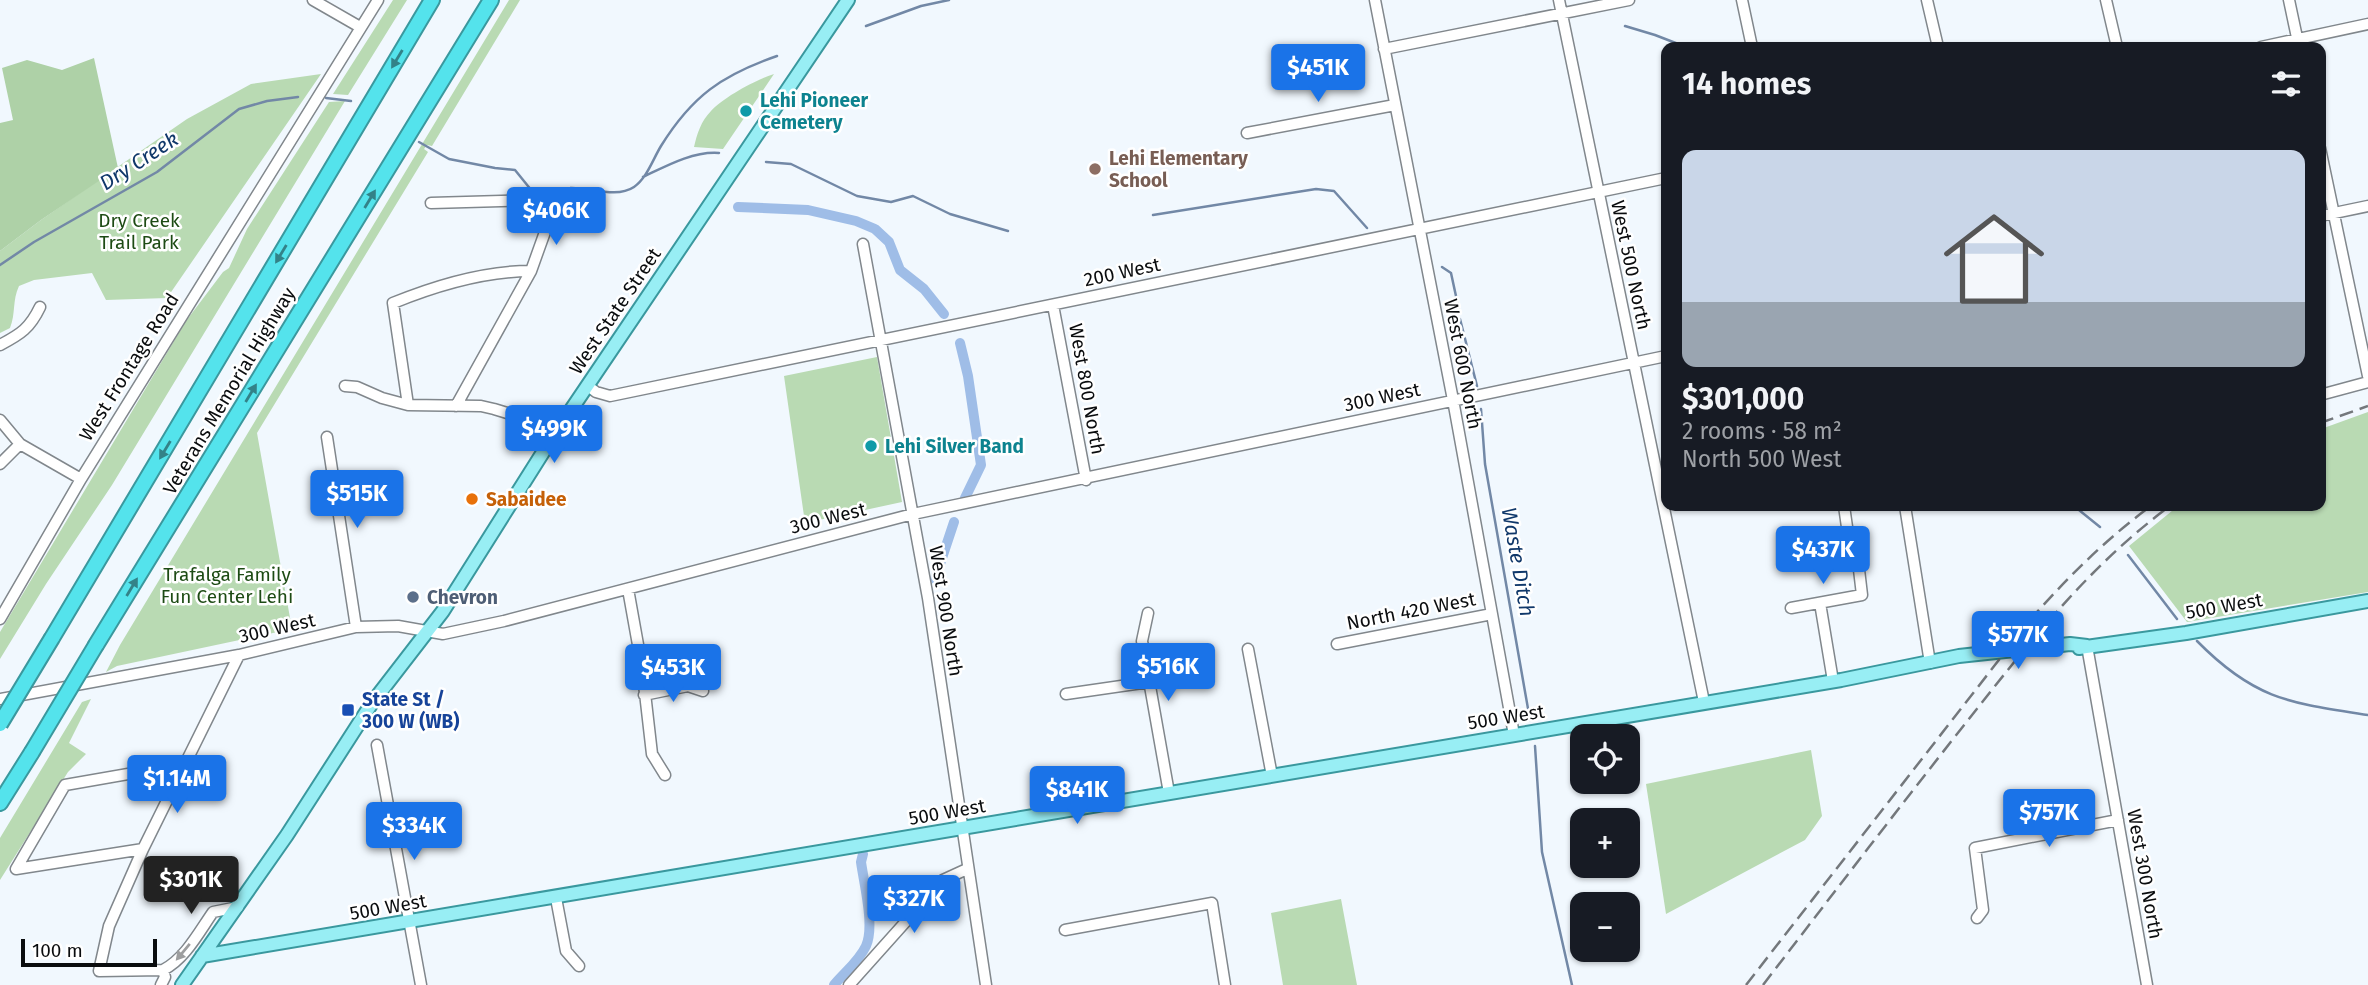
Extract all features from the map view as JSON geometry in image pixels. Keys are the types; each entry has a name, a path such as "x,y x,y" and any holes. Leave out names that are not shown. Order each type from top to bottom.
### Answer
{"highway":[{"name":"Veterans Memorial Highway","path":"0,724 432,0"},
{"name":"Veterans Memorial Highway","path":"0,803 491,0"}],"main road":[{"name":"West State Street","path":"182,985 238,907 372,703 429,630 552,438 846,3"},
{"name":"500 West","path":"202,956 1946,660 1961,661 2071,650 2368,601"}],"street":[{"path":"313,0 360,27"},
{"name":"West Frontage Road","path":"0,618 81,479 378,0"},
{"name":"West 600 North","path":"1375,0 1453,400 1514,735"},
{"name":"West 500 North","path":"1559,0 1661,497"},
{"path":"1384,49 1629,0"},
{"path":"1742,0 1751,42"},
{"path":"1927,0 1937,42"},
{"path":"2106,0 2116,42"},
{"path":"2289,0 2298,42"},
{"path":"2302,42 2368,24"},
{"path":"1247,133 1395,105"},
{"path":"2326,175 2366,356 2368,376"},
{"name":"200 West","path":"588,386 596,392 610,396 1661,178"},
{"path":"431,203 537,200 550,205 550,218 531,271 456,406"},
{"path":"2326,214 2368,205"},
{"name":"West 900 North","path":"863,244 928,598 986,985"},
{"path":"408,405 393,303 443,285 507,271 531,271"},
{"name":"West 800 North","path":"1053,305 1086,480"},
{"path":"0,345 17,336 32,323 40,307"},
{"name":"300 West","path":"0,699 239,655 356,627 398,625 443,634 504,621 913,514 1086,480 1661,357"},
{"path":"2326,393 2368,382"},
{"path":"345,386 358,387 382,398 408,405 494,409 530,421 552,438"},
{"path":"0,420 20,444 81,479"},
{"path":"327,437 356,627"},
{"path":"0,464 20,444"},
{"name":"West 500 North","path":"1664,511 1704,702"},
{"path":"1791,608 1862,595 1858,561 1848,534 1845,511"},
{"path":"1906,511 1930,663"},
{"path":"628,589 642,667 652,754 665,775"},
{"path":"1820,603 1833,681"},
{"path":"1148,613 1142,640 1169,793"},
{"name":"North 420 West","path":"1337,643 1492,614"},
{"name":"West 300 North","path":"2087,646 2147,985"},
{"path":"1248,649 1272,776"},
{"path":"238,907 213,912 184,952 163,970 99,971 109,926 239,655"},
{"path":"1066,694 1149,682"},
{"path":"644,695 688,687 703,691"},
{"path":"377,745 421,985"},
{"path":"144,849 16,869 65,785 185,764"},
{"path":"1977,918 1983,911 1975,848 2118,820"},
{"path":"849,985 943,880 967,869"},
{"path":"556,898 566,951 579,966"},
{"path":"1065,930 1212,903 1225,985"},
{"path":"161,985 165,977 163,970"}],"green space":[{"path":"393,0 407,0 348,95 333,94"},
{"name":"Trafalga Family Fun Center Lehi","path":"509,0 520,0 432,146 427,145 424,149 428,152 257,433 292,629 117,666 106,672 120,645"},
{"path":"94,58 118,168 0,251 0,123 13,120 2,68 27,60 62,70"},
{"name":"Dry Creek Trail Park","path":"321,74 167,298 106,300 92,273 34,280 19,286 10,328 0,333 0,251 187,119 251,84"},
{"path":"774,74 723,149 694,147 702,123 717,106 740,90"},
{"path":"345,101 112,485 0,659 0,632 186,321 223,272 229,268 247,229 329,102"},
{"path":"877,357 902,502 805,523 784,376"},
{"path":"2368,412 2368,592 2187,622 2129,546 2172,511 2326,511 2326,427"},
{"path":"91,699 69,743 86,754 68,772 0,880 0,838 82,702"},
{"path":"1811,750 1822,816 1805,840 1666,914 1646,784"},
{"path":"1341,899 1357,985 1283,985 1271,913"}],"waterway":[{"name":"Dry Creek","path":"866,26 921,6 949,0"},
{"name":"Dry Creek","path":"1625,26 1673,42"},
{"name":"Dry Creek","path":"419,142 449,159 515,170 532,191 577,188 619,192 634,187 643,179 661,146 684,114 710,89 740,71 777,56"},
{"name":"Dry Creek","path":"0,265 34,242 157,172 239,109 267,101 298,97"},
{"name":"Dry Creek","path":"326,98 351,101"},
{"name":"Waste Ditch","path":"643,177 699,154 719,153"},
{"name":"Waste Ditch","path":"766,162 791,164 857,196 891,202 913,196 950,214 1008,231"},
{"name":"Waste Ditch","path":"1153,215 1316,189 1334,191 1367,228"},
{"path":"738,207 808,210 856,221 875,229 889,242 900,270 924,289 944,314"},
{"name":"Waste Ditch","path":"1442,267 1451,273 1459,310"},
{"name":"Waste Ditch","path":"1460,319 1477,386"},
{"path":"960,343 968,376 981,465 965,498"},
{"name":"Waste Ditch","path":"1481,409 1485,464 1530,720"},
{"name":"Dry Creek","path":"2080,511 2100,527"},
{"path":"935,579 954,522"},
{"name":"Dry Creek","path":"2128,555 2177,619"},
{"name":"Dry Creek","path":"2197,641 2237,676 2275,696 2317,707 2368,715"},
{"name":"Waste Ditch","path":"1535,746 1542,852 1572,985"},
{"path":"834,985 859,957 868,938 869,916 861,862 863,854"}],"railway":[{"path":"2326,421 2368,406"},
{"path":"1746,985 2030,620 2088,560 2145,511"},
{"path":"1763,985 2033,639 2084,582 2164,511"}],"place":[{"name":"Lehi Pioneer Cemetery","path":"746,111"},
{"name":"Lehi Elementary School","path":"1095,169"},
{"name":"Lehi Silver Band","path":"871,446"},
{"name":"Sabaidee","path":"472,499"},
{"name":"Chevron","path":"413,597"},
{"name":"State St / 300 W (WB)","path":"348,710"}]}
